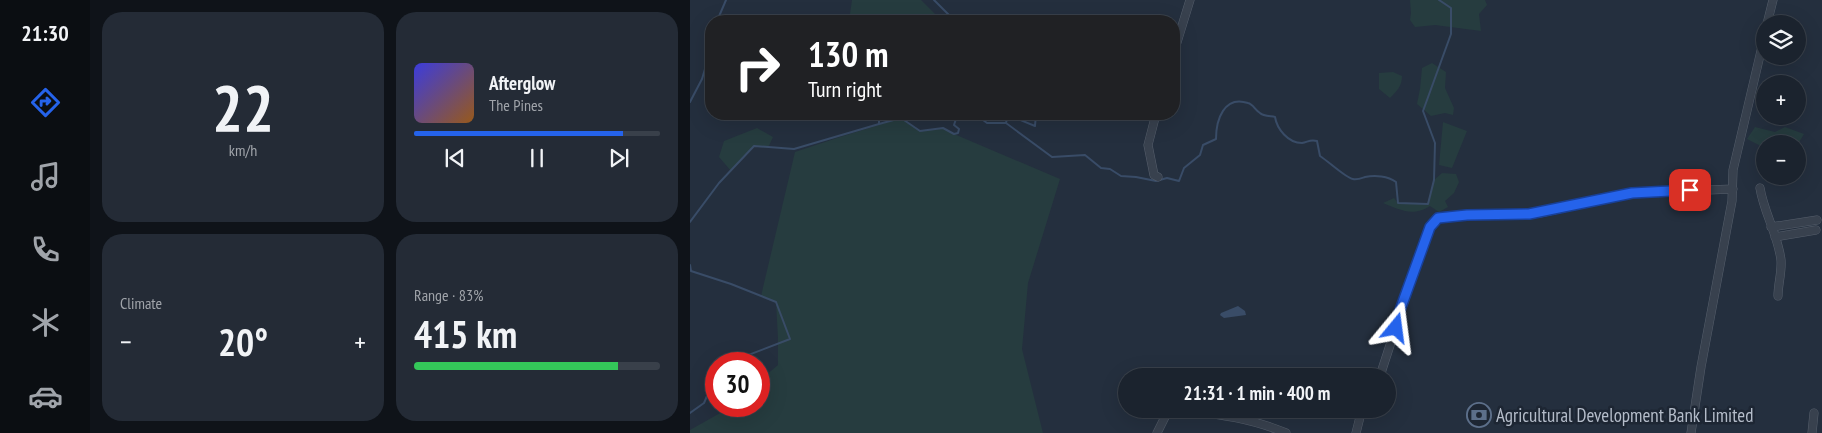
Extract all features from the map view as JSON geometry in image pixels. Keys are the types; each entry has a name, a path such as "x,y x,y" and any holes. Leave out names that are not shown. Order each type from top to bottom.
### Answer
{"street":[{"path":"1180,32 1190,0"},
{"path":"1770,15 1773,0"},
{"path":"1691,433 1700,367 1734,189 1733,170 1758,65"},
{"path":"1154,120 1148,145 1154,175 1158,177"},
{"path":"1760,188 1762,203 1775,236 1781,262 1778,296"},
{"path":"1382,368 1400,310 1430,227 1438,218 1467,215 1540,213 1632,193 1734,189"},
{"path":"1771,227 1817,220"},
{"path":"1775,236 1816,230"},
{"path":"1812,433 1814,413"},
{"path":"1157,433 1164,418"},
{"path":"1238,418 1266,424 1286,433"},
{"path":"1356,433 1360,418"}],"green space":[{"path":"852,0 921,0 936,15 850,15"},
{"path":"1410,0 1485,0 1487,5 1479,14 1481,31 1435,25 1415,27 1410,20"},
{"path":"1432,63 1446,72 1445,88 1454,108 1453,115 1445,113 1431,116 1417,104 1422,68"},
{"path":"1393,72 1402,76 1402,80 1399,88 1390,98 1379,89 1379,73"},
{"path":"895,120 904,120 920,131 943,128 1060,179 1028,283 1022,349 1043,433 690,433 690,430 713,417 770,417 770,372 778,365 776,302 761,296 795,152"},
{"path":"1443,122 1467,131 1452,168 1439,165"},
{"path":"1755,127 1775,132 1785,127 1804,134 1756,135 1756,144 1747,139"},
{"path":"757,128 773,137 768,148 754,146 731,171 719,157 724,141"},
{"path":"1442,173 1456,174 1459,182 1454,193 1445,201 1448,207 1439,212 1430,206 1412,212 1383,203 1394,198 1398,203 1427,204 1434,180"}],"water":[{"path":"1238,306 1245,311 1246,315 1224,318 1220,315 1221,313"}],"waterway":[{"path":"720,15 726,0"},
{"path":"934,0 949,15"},
{"path":"983,120 987,123 1006,123 1052,157 1085,155 1101,168 1110,169 1121,176 1156,181 1167,178 1179,181 1184,168 1200,155 1203,145 1216,139 1216,132 1223,111 1227,106 1240,101 1250,104 1263,115 1275,117 1278,126 1292,141 1302,143 1311,140 1317,141 1320,156 1350,178 1356,179 1373,176 1389,178 1396,182 1398,203 1428,204 1434,180 1435,143 1423,111 1451,34 1451,8 1439,0"},
{"path":"690,102 705,69"},
{"path":"690,222 719,183 754,146 794,149 879,124 879,120"},
{"path":"879,124 894,120"},
{"path":"904,120 920,131 943,128 954,134 958,133 959,129 954,125 956,120"},
{"path":"1020,120 1035,126 1036,120"},
{"path":"690,265 691,271 776,302 790,339 756,352"},
{"path":"690,413 705,401"}],"place":[{"name":"Agricultural Development Bank Limited","path":"1479,415"}],"route":[{"path":"1396,328 1400,310 1430,227 1438,218 1467,215 1540,213 1632,193 1690,190"}]}
